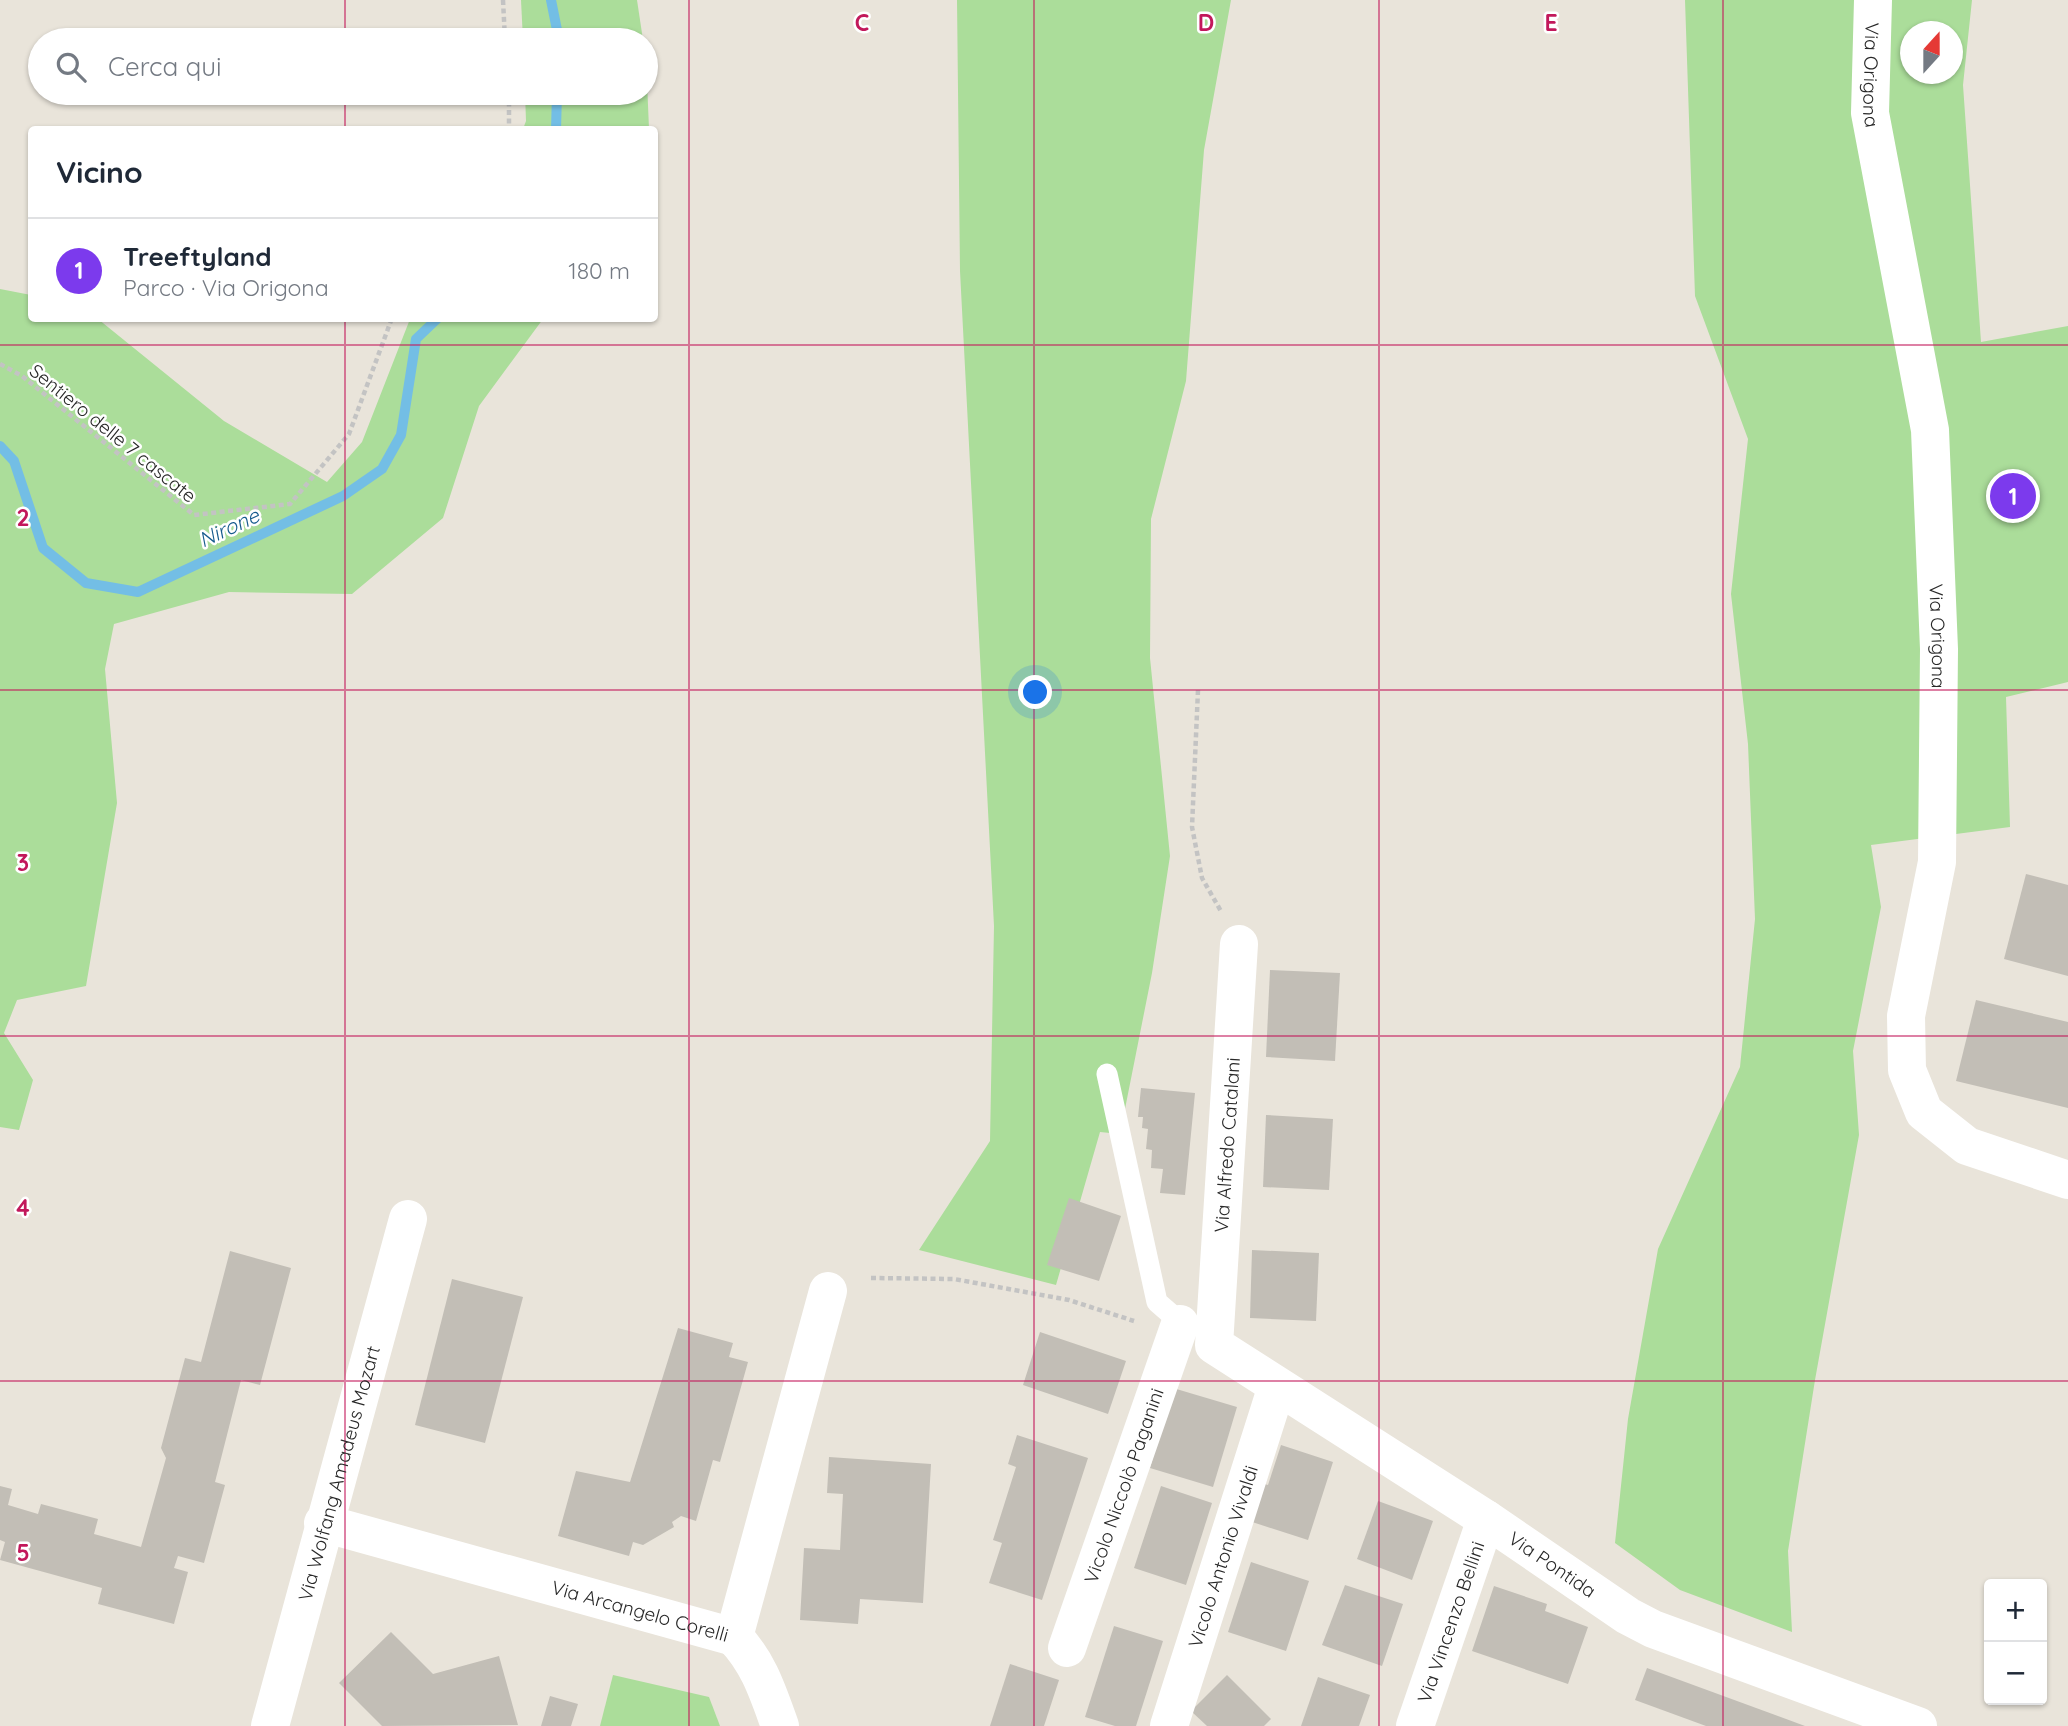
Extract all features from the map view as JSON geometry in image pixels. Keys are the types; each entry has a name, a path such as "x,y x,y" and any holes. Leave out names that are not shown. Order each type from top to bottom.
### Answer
{"street":[{"name":"Via Origona","path":"1873,0 1870,113 1930,430 1939,649 1937,862 1906,1016 1907,1070 1924,1112 1967,1146 2068,1180"},
{"name":"Via Alfredo Catalani","path":"1214,1345 1239,944"},
{"name":"Via Wolfang Amadeus Mozart","path":"270,1726 323,1522 408,1219"},
{"name":"Via Arcangelo Corelli","path":"323,1522 734,1637 828,1291"},
{"name":"Vicolo Niccolò Paganini","path":"1068,1647 1178,1329"},
{"name":"Via Pontida","path":"1214,1345 1486,1519 1628,1616 1653,1629 1873,1718 1919,1726"},
{"name":"Vicolo Antonio Vivaldi","path":"1169,1726 1277,1386"},
{"name":"Via Vincenzo Bellini","path":"1415,1726 1486,1519"},
{"path":"734,1637 749,1653 761,1674 780,1726"}],"lane":[{"path":"1107,1074 1157,1302 1178,1329 1214,1345"}],"path":[{"path":"503,0 504,28"},
{"path":"509,105 509,126"},
{"name":"Sentiero delle 7 cascate","path":"0,364 43,392 194,515 290,504 349,434 391,322"},
{"path":"1198,691 1192,827 1202,878 1239,944"},
{"path":"871,1278 954,1279 1056,1298 1178,1329"}],"green space":[{"path":"521,0 637,0 641,28 522,28"},
{"path":"957,0 1231,0 1204,150 1186,381 1151,519 1150,658 1170,856 1152,973 1120,1134 1100,1132 1056,1285 919,1250 990,1141 994,926 960,271"},
{"path":"1685,0 1972,0 1963,85 1981,342 2068,326 2068,682 2006,697 2010,827 1871,845 1881,907 1853,1051 1859,1135 1815,1380 1788,1551 1792,1632 1680,1590 1615,1543 1628,1419 1658,1249 1740,1067 1755,919 1748,744 1731,594 1748,439 1695,296"},
{"path":"525,105 648,105 649,126 524,126"},
{"path":"0,289 28,294 28,322 102,322 224,421 327,482 362,442 409,322 541,322 479,406 443,518 352,594 229,592 114,624 105,669 117,803 86,986 17,1000 4,1033 33,1080 19,1130 0,1127"},
{"path":"613,1675 709,1697 720,1726 600,1726"}],"building":[{"path":"2026,874 2068,885 2068,976 2004,959"},
{"path":"1270,970 1340,973 1335,1061 1266,1057"},
{"path":"1976,1000 2068,1022 2068,1108 1956,1081"},
{"path":"1141,1088 1195,1093 1185,1195 1160,1193 1163,1169 1151,1168 1152,1150 1146,1149 1148,1129 1142,1128 1143,1117 1138,1117"},
{"path":"1266,1115 1333,1119 1329,1190 1263,1187"},
{"path":"1069,1198 1121,1216 1099,1281 1047,1265"},
{"path":"1252,1250 1319,1253 1316,1321 1250,1318"},
{"path":"230,1251 291,1268 260,1385 241,1380 215,1482 225,1485 204,1563 178,1556 174,1568 188,1572 174,1624 98,1604 102,1588 0,1560 5,1542 0,1540 0,1486 12,1489 8,1505 38,1514 41,1504 98,1519 94,1534 141,1547 166,1458 161,1448 185,1358 201,1362"},
{"path":"452,1279 523,1297 485,1443 415,1425"},
{"path":"678,1328 733,1343 729,1357 748,1362 720,1462 713,1460 696,1521 681,1516 672,1522 674,1527 643,1545 633,1542 629,1556 558,1536 576,1471 630,1482"},
{"path":"1040,1332 1126,1361 1108,1414 1023,1385"},
{"path":"1173,1388 1237,1407 1213,1487 1150,1468"},
{"path":"1017,1435 1088,1458 1042,1600 989,1583 1002,1543 993,1540 1016,1467 1008,1464"},
{"path":"1281,1445 1333,1462 1308,1540 1249,1521 1261,1483 1268,1485"},
{"path":"829,1457 931,1464 923,1603 860,1599 858,1624 800,1620 804,1548 840,1550 843,1494 827,1493"},
{"path":"1161,1486 1212,1503 1186,1585 1134,1568"},
{"path":"1378,1501 1433,1521 1412,1580 1357,1559"},
{"path":"1251,1562 1309,1581 1286,1651 1228,1632"},
{"path":"1345,1585 1403,1604 1382,1666 1322,1645"},
{"path":"1494,1586 1547,1604 1545,1611 1588,1627 1568,1684 1472,1651"},
{"path":"1114,1626 1163,1641 1136,1726 1115,1726 1085,1717"},
{"path":"391,1632 433,1674 499,1656 518,1725 382,1726 339,1683"},
{"path":"1010,1664 1059,1680 1044,1726 990,1726"},
{"path":"1647,1668 1805,1726 1706,1726 1635,1700"},
{"path":"1227,1675 1271,1719 1264,1726 1207,1726 1191,1711"},
{"path":"1318,1677 1370,1695 1359,1726 1301,1726"},
{"path":"550,1696 578,1704 571,1726 541,1726"}],"waterway":[{"name":"Nirone","path":"551,0 557,28"},
{"name":"Nirone","path":"556,126 557,105"},
{"name":"Nirone","path":"0,446 14,461 43,548 86,583 138,592 343,496 382,469 401,435 416,339 434,322"}],"place":[{"name":"Treeftyland","path":"2013,496"}]}
